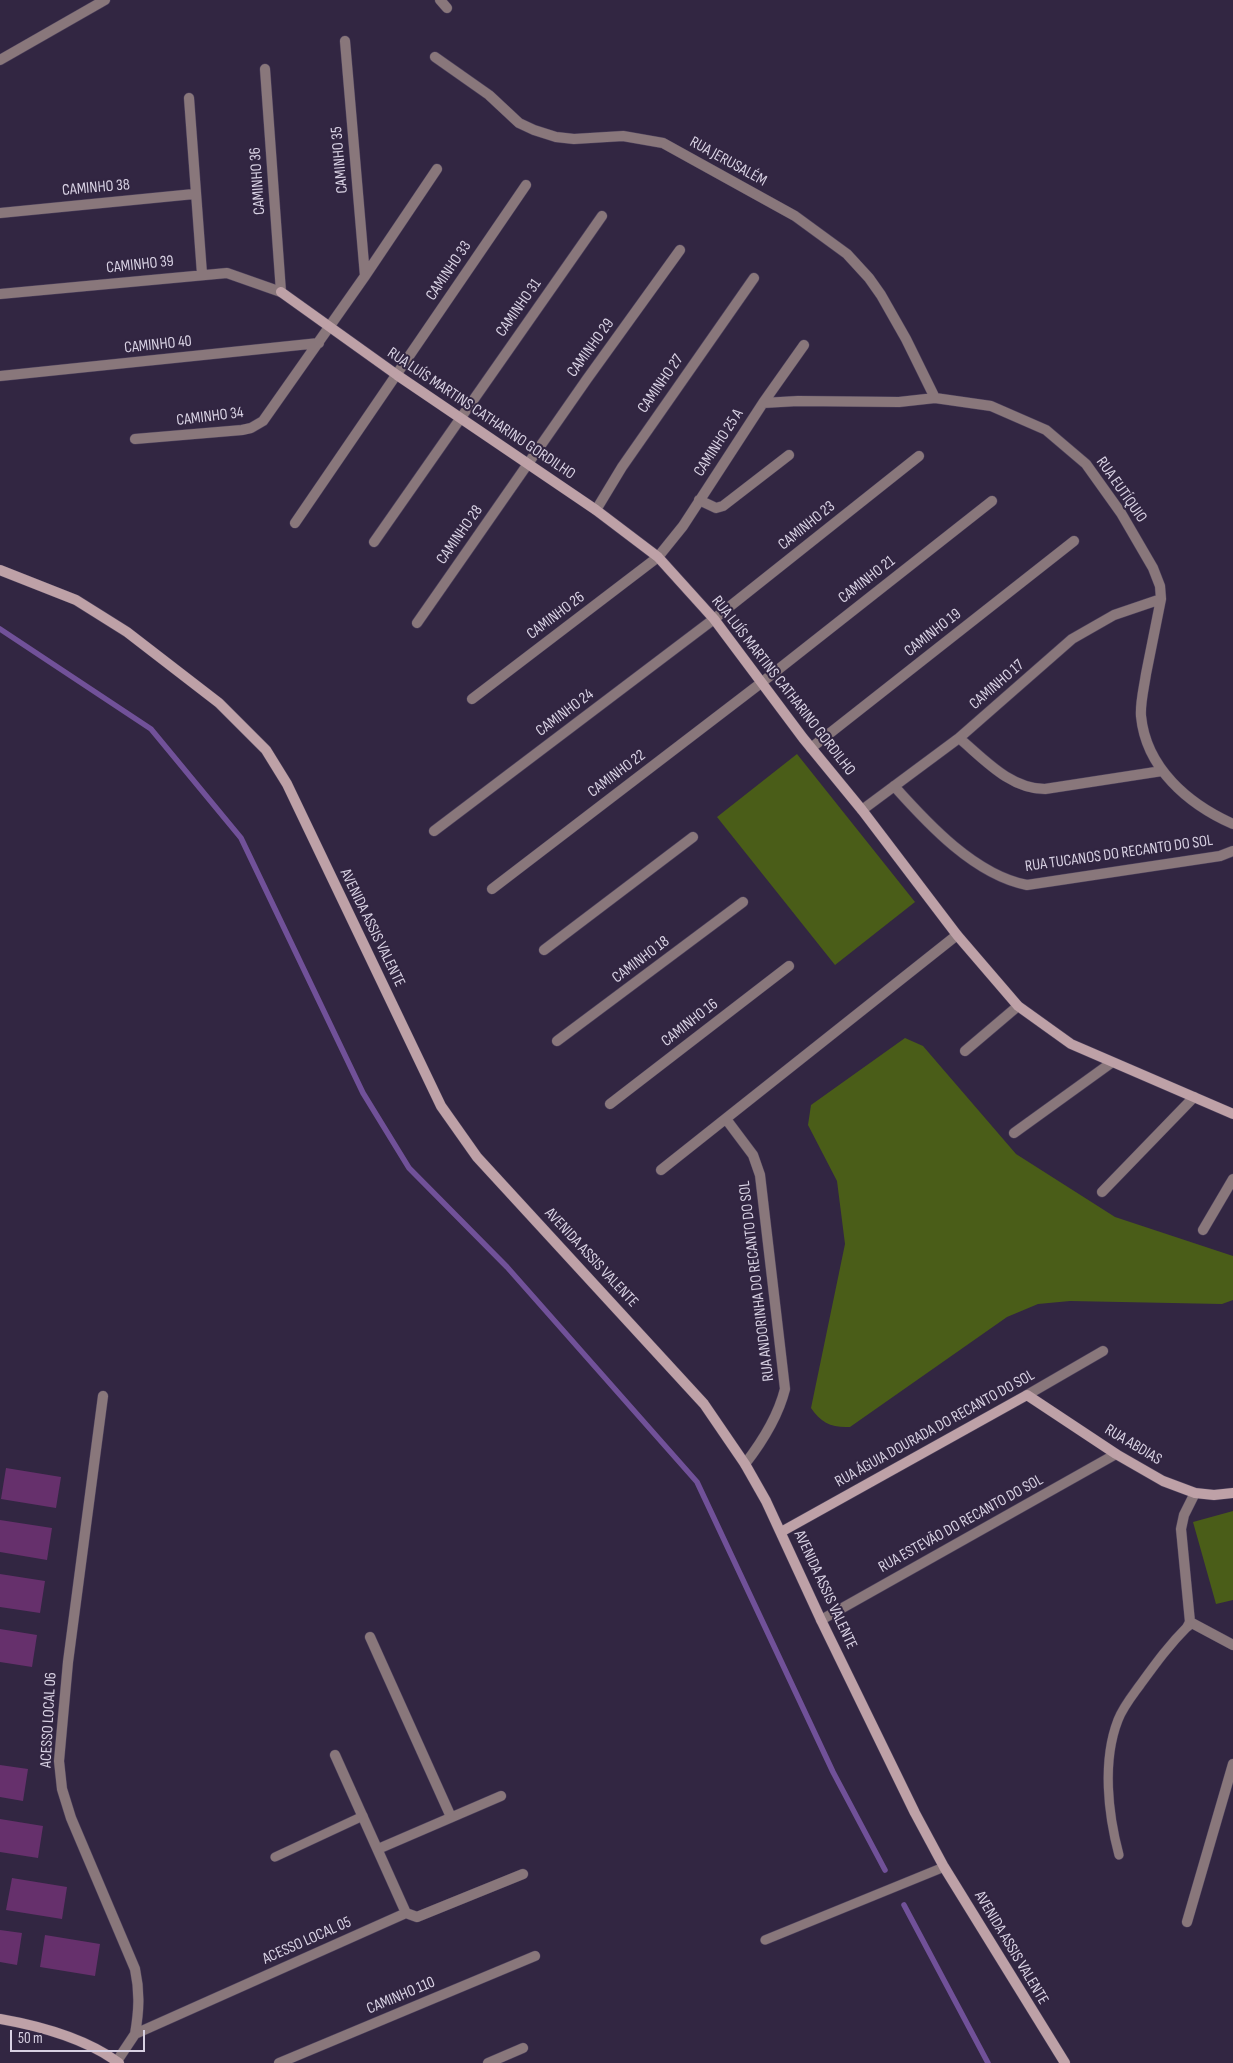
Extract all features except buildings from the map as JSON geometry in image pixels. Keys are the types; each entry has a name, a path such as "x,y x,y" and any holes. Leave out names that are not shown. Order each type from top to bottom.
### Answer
{"main road":[{"name":"RUA LUÍS MARTINS CATHARINO GORDILHO","path":"280,292 397,375 596,510 658,557 714,619 760,683 862,810 957,935 1018,1006 1071,1044 1111,1063 1233,1114"},
{"name":"AVENIDA ASSIS VALENTE","path":"0,570 76,600 127,632 220,703 266,750 287,784 440,1106 477,1157 704,1404 745,1464 781,1532 821,1620 944,1867 1064,2063"},
{"name":"RUA ABDIAS","path":"1027,1395 1116,1454 1163,1481 1195,1493 1214,1495 1233,1493"},
{"name":"RUA ÁGUIA DOURADA DO RECANTO DO SOL","path":"781,1532 1027,1395"},
{"path":"0,2019 19,2022 87,2044 118,2062"}],"street":[{"path":"0,60 105,0"},
{"name":"CAMINHO 35","path":"345,41 365,276"},
{"name":"RUA JERUSALÉM","path":"435,57 489,96 519,123 534,130 556,137 574,139 623,136 663,143 795,216 847,254 869,278 906,339 936,398"},
{"name":"CAMINHO 36","path":"265,69 280,292"},
{"path":"189,98 194,194 202,274"},
{"path":"329,328 437,169"},
{"name":"CAMINHO 33","path":"295,523 526,185"},
{"name":"CAMINHO 38","path":"0,212 194,194"},
{"name":"CAMINHO 31","path":"374,542 602,216"},
{"name":"CAMINHO 29","path":"528,464 680,250"},
{"name":"CAMINHO 39","path":"0,294 227,273 280,292"},
{"name":"CAMINHO 27","path":"596,510 622,467 754,278"},
{"name":"CAMINHO 34","path":"135,440 251,428 263,421 271,411 329,328"},
{"name":"CAMINHO 40","path":"0,376 319,343"},
{"name":"CAMINHO 25 A","path":"658,557 671,542 700,500 763,403 804,345"},
{"name":"RUA EUTÍQUIO","path":"763,403 798,401 898,402 936,398 991,406 1046,430 1086,464 1121,513 1153,568 1160,586 1161,599 1143,694 1141,715 1148,746 1156,764 1198,805 1233,824"},
{"path":"700,500 716,508 723,506 789,455"},
{"name":"CAMINHO 23","path":"714,619 919,456"},
{"name":"CAMINHO 28","path":"417,624 528,464"},
{"name":"CAMINHO 21","path":"760,683 992,501"},
{"name":"CAMINHO 19","path":"811,748 1074,541"},
{"name":"CAMINHO 26","path":"472,699 658,557"},
{"name":"CAMINHO 17","path":"862,810 959,738 1072,638 1114,615 1161,599"},
{"name":"CAMINHO 24","path":"434,831 714,619"},
{"name":"CAMINHO 22","path":"492,889 760,683"},
{"path":"959,738 1014,782 1033,789 1044,789 1162,771"},
{"name":"RUA TUCANOS DO RECANTO DO SOL","path":"894,786 941,836 1001,878 1026,885 1220,856 1233,851"},
{"path":"544,950 694,837"},
{"name":"CAMINHO 18","path":"558,1041 743,902"},
{"path":"661,1170 957,935"},
{"name":"CAMINHO 16","path":"610,1104 789,966"},
{"path":"965,1051 1018,1006"},
{"path":"1014,1133 1111,1063"},
{"path":"1102,1192 1194,1097"},
{"name":"RUA ANDORINHA DO RECANTO DO SOL","path":"726,1119 753,1155 760,1175 785,1389 782,1402 762,1443 745,1464"},
{"path":"1203,1230 1233,1179"},
{"name":"RUA ÁGUIA DOURADA DO RECANTO DO SOL","path":"1027,1395 1102,1351"},
{"name":"ACESSO LOCAL 06","path":"103,1396 68,1662 59,1761 62,1789 71,1818 135,1969 139,1999 135,2034"},
{"name":"RUA ESTEVÃO DO RECANTO DO SOL","path":"821,1620 1116,1454"},
{"path":"1195,1493 1184,1515 1181,1529 1189,1624 1233,1645"},
{"path":"370,1637 451,1817"},
{"path":"336,1755 406,1913"},
{"path":"1187,1922 1233,1764"},
{"path":"378,1850 501,1796"},
{"name":"ACESSO LOCAL 05","path":"135,2034 406,1913 417,1917 523,1874"},
{"name":"CAMINHO 110","path":"279,2063 535,1956"},
{"path":"118,2062 135,2034"},
{"path":"488,2063 523,2048"}],"lane":[{"path":"1118,1856 1111,1824 1108,1792 1109,1769 1115,1728 1126,1704 1162,1653 1189,1624"},
{"path":"275,1857 363,1816"},
{"path":"765,1940 944,1867"}],"green space":[{"path":"797,754 915,902 835,965 717,817"},
{"path":"905,1038 923,1046 1016,1154 1115,1217 1233,1256 1233,1300 1222,1304 1070,1301 1038,1304 1007,1317 850,1427 838,1427 823,1421 811,1408 845,1244 837,1181 808,1125 811,1105"},
{"path":"1233,1511 1233,1600 1216,1604 1193,1522"}],"waterway":[{"path":"0,629 151,729 241,838 363,1093 409,1168 507,1267 697,1482 833,1772 885,1870"},
{"path":"904,1905 988,2063"}]}
